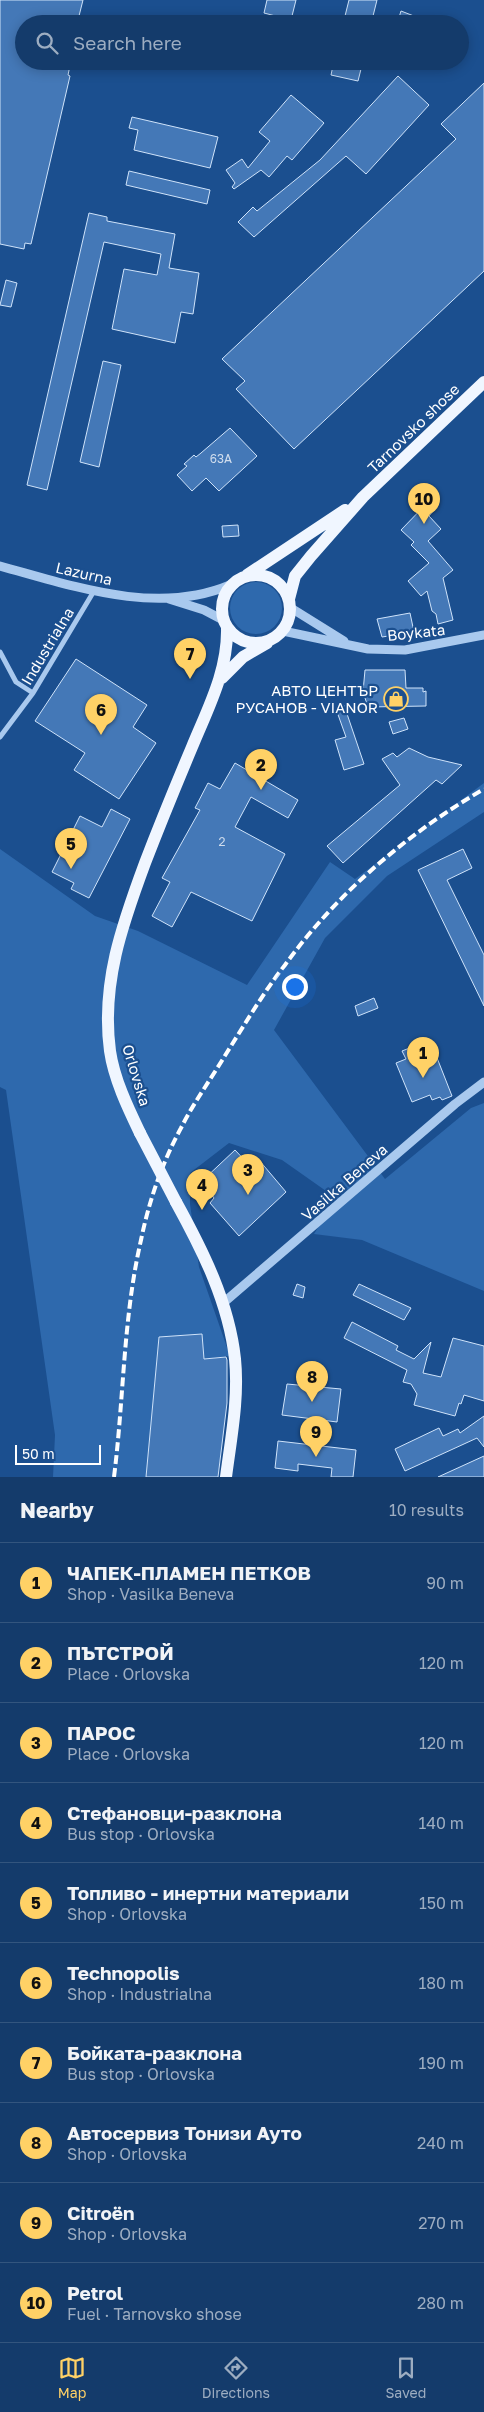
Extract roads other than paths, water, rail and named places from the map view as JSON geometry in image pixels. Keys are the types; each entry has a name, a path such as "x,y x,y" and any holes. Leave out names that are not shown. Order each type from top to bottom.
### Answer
{"main road":[{"name":"Tarnovsko shose","path":"290,603 295,576 302,566 363,498 484,382"},
{"name":"Tarnovsko shose","path":"245,576 363,498"},
{"path":"256,574 266,576 280,585 290,603 290,616 278,635 264,643 243,641 234,636 225,624 222,602 230,585 245,576 256,574"},
{"name":"Orlovska","path":"225,624 226,652 220,680 165,810 125,918 113,958 108,1010 111,1053 123,1092 140,1133 218,1287 231,1339 236,1378 234,1420 226,1477"},
{"name":"Orlovska","path":"220,680 244,657 278,635"}],"street":[{"name":"Lazurna","path":"0,566 94,591 164,598 204,610 225,624"},
{"name":"Lazurna","path":"164,598 206,594 230,585"},
{"name":"Industrialna","path":"0,737 33,694 94,591"},
{"name":"Boykata","path":"290,603 351,645"},
{"name":"Boykata","path":"278,635 351,645 368,650 405,650 484,635"},
{"path":"0,652 16,682 33,694"},
{"name":"Vasilka Beneva","path":"222,1304 447,1110 484,1082"}],"railway":[{"path":"114,1477 127,1328 135,1269 144,1225 157,1182 186,1118 269,986 327,913 401,845 456,806 484,789"}],"place":[{"name":"Petrol","path":"424,524"},
{"name":"Бойката-разклона","path":"190,679"},
{"name":"АВТО ЦЕНТЪР РУСАНОВ - VIANOR","path":"396,699"},
{"name":"Technopolis","path":"101,735"},
{"name":"ПЪТСТРОЙ","path":"261,790"},
{"name":"Топливо - инертни материали","path":"71,869"},
{"name":"ЧАПЕК-ПЛАМЕН ПЕТКОВ","path":"423,1078"},
{"name":"ПАРОС","path":"248,1195"},
{"name":"Стефановци-разклона","path":"202,1210"},
{"name":"Автосервиз Тонизи Ауто","path":"312,1402"},
{"name":"Citroën","path":"316,1457"}]}
